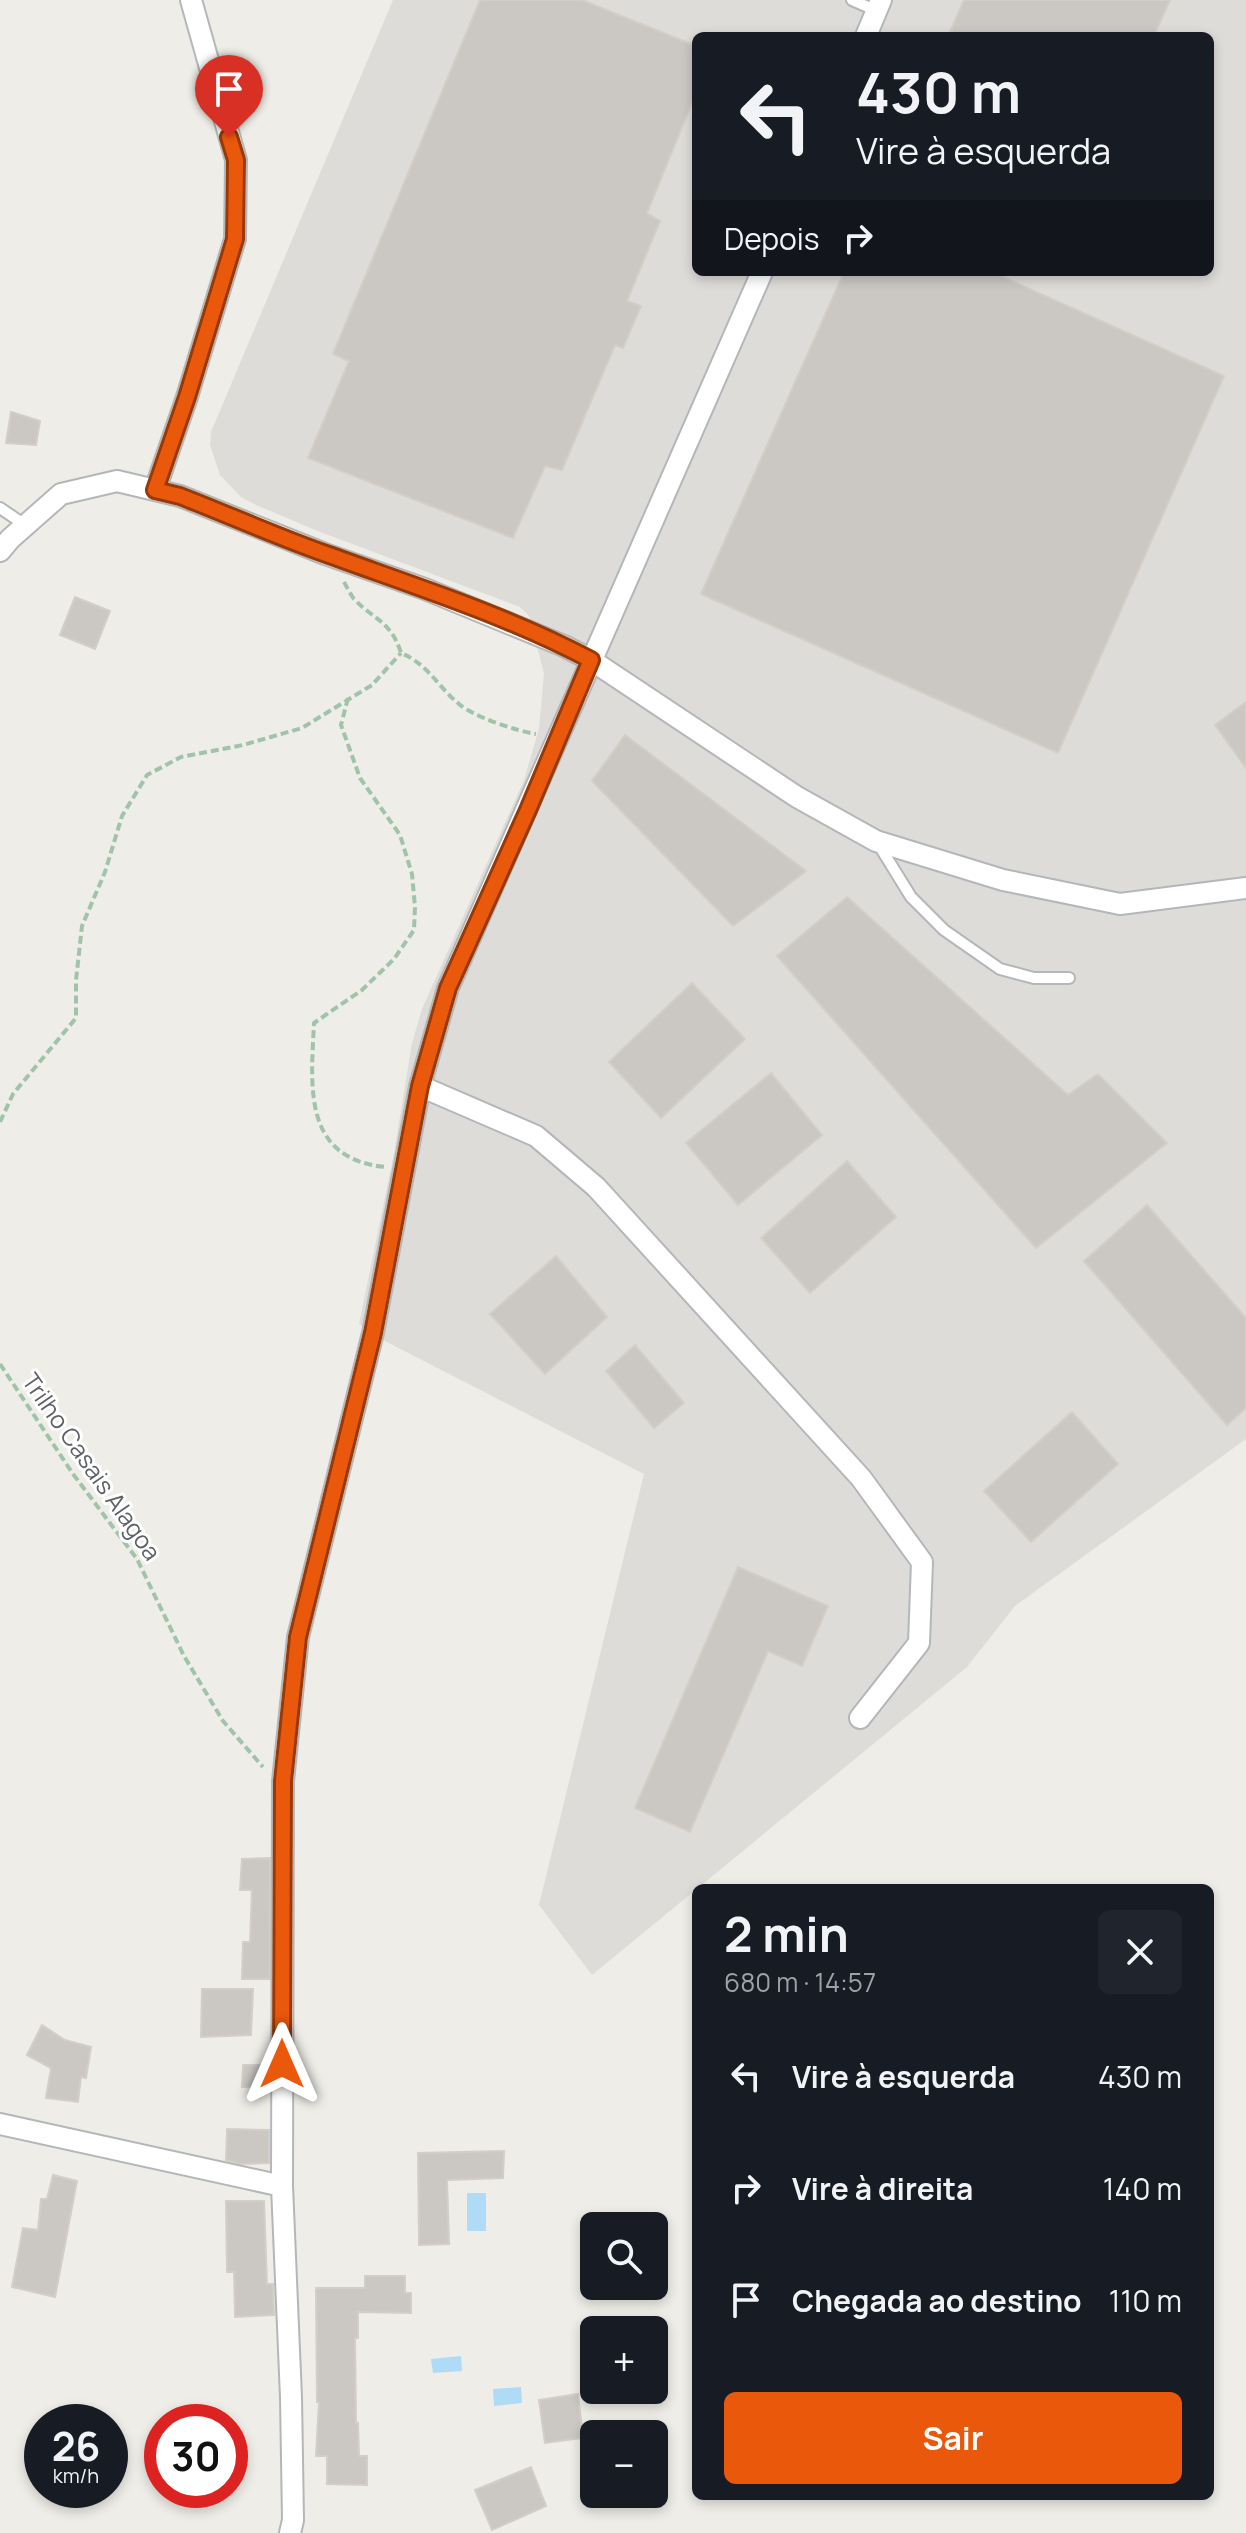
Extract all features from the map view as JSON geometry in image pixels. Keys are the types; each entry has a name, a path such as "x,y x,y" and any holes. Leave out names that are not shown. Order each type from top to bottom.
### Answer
{"street":[{"path":"155,490 192,383 235,239 236,160 191,0"},
{"path":"868,32 879,5"},
{"path":"290,2533 293,2520 291,2397 282,2186 283,1790 298,1637 373,1333 420,1086 448,988 760,276"},
{"path":"0,551 61,494 117,481 180,496 325,554 425,589 564,646 591,660 797,797 876,841 1003,880 1120,904 1246,888"},
{"path":"420,1086 536,1136 596,1187 861,1478 922,1562 919,1643 860,1718"},
{"path":"0,2124 282,2186"}],"lane":[{"path":"852,0 879,5"},
{"path":"0,508 25,525"},
{"path":"876,841 911,897 955,938 1000,969 1034,978 1069,978"}],"path":[{"path":"325,554 355,599 381,619 397,639 401,653"},
{"path":"0,1122 13,1094 76,1018 76,980 82,926 105,872 122,816 147,775 181,757 243,745 302,728 372,685 401,653"},
{"path":"401,653 413,658 436,677 460,705 518,732 544,735 568,715"},
{"path":"348,698 341,725 360,778 400,835 412,874 414,930 394,959 373,980 314,1023 314,1109 331,1144 366,1165 404,1168"},
{"name":"Trilho Casais Alagoa","path":"0,1364 66,1463 137,1559 184,1656 223,1721 283,1790"}],"shaded area":[{"path":"393,0 1246,0 1246,1439 1015,1606 967,1667 703,1884 692,1884 692,1893 592,1975 539,1905 644,1474 383,1340 359,1324 394,1153 412,1043 422,1009 524,780 539,729 544,673 529,616 520,607 254,504 241,497 220,475 210,445 211,432"}],"water":[{"path":"467,2193 486,2193 486,2231 467,2231"},
{"path":"461,2356 462,2371 433,2373 431,2359"},
{"path":"521,2387 522,2403 494,2406 493,2389"}],"building":[{"path":"480,0 582,0 692,44 692,103 647,213 660,221 627,301 641,306 623,348 615,345 562,470 545,466 513,538 308,458 349,361 333,354"},
{"path":"964,0 1170,0 1156,32 950,32"},
{"path":"842,276 1001,276 1224,376 1058,753 701,594"},
{"path":"11,412 40,421 36,445 6,443"},
{"path":"75,597 110,611 95,649 60,635"},
{"path":"1246,702 1246,768 1215,725"},
{"path":"625,735 806,871 733,926 592,781"},
{"path":"847,897 1068,1095 1098,1074 1167,1143 1036,1248 777,956"},
{"path":"692,983 745,1039 661,1118 609,1062"},
{"path":"771,1073 822,1135 738,1205 686,1143"},
{"path":"847,1161 896,1217 810,1293 761,1238"},
{"path":"1147,1205 1246,1318 1246,1408 1227,1425 1084,1261"},
{"path":"556,1256 607,1317 545,1374 490,1314"},
{"path":"635,1345 684,1403 654,1428 606,1371"},
{"path":"1072,1412 1118,1464 1031,1542 984,1491"},
{"path":"738,1567 828,1606 802,1666 768,1651 690,1832 635,1808"},
{"path":"270,1858 270,1979 242,1979 243,1942 250,1942 252,1890 240,1890 242,1859"},
{"path":"202,1989 253,1989 251,2035 201,2037"},
{"path":"42,2025 65,2040 91,2047 86,2078 81,2077 78,2102 46,2098 51,2068 27,2055"},
{"path":"243,2065 269,2065 269,2086 242,2087"},
{"path":"227,2129 269,2130 269,2163 240,2164 226,2160"},
{"path":"504,2151 503,2178 447,2180 449,2244 419,2245 418,2153"},
{"path":"53,2175 77,2181 55,2297 12,2287 23,2228 38,2230 41,2199 47,2199"},
{"path":"226,2201 264,2201 267,2284 273,2284 274,2315 235,2317 234,2272 227,2272"},
{"path":"365,2276 405,2276 405,2293 411,2293 411,2313 358,2312 358,2338 355,2338 356,2423 359,2456 367,2456 367,2485 327,2484 327,2456 316,2456 319,2402 316,2288 365,2288"},
{"path":"578,2394 580,2438 545,2443 539,2400"},
{"path":"531,2467 546,2506 492,2530 475,2490"}],"route":[{"path":"229,137 236,160 235,239 155,490 180,496 325,554 425,589 591,660 448,988 420,1086 373,1333 298,1637 283,1781 282,2064"}]}
